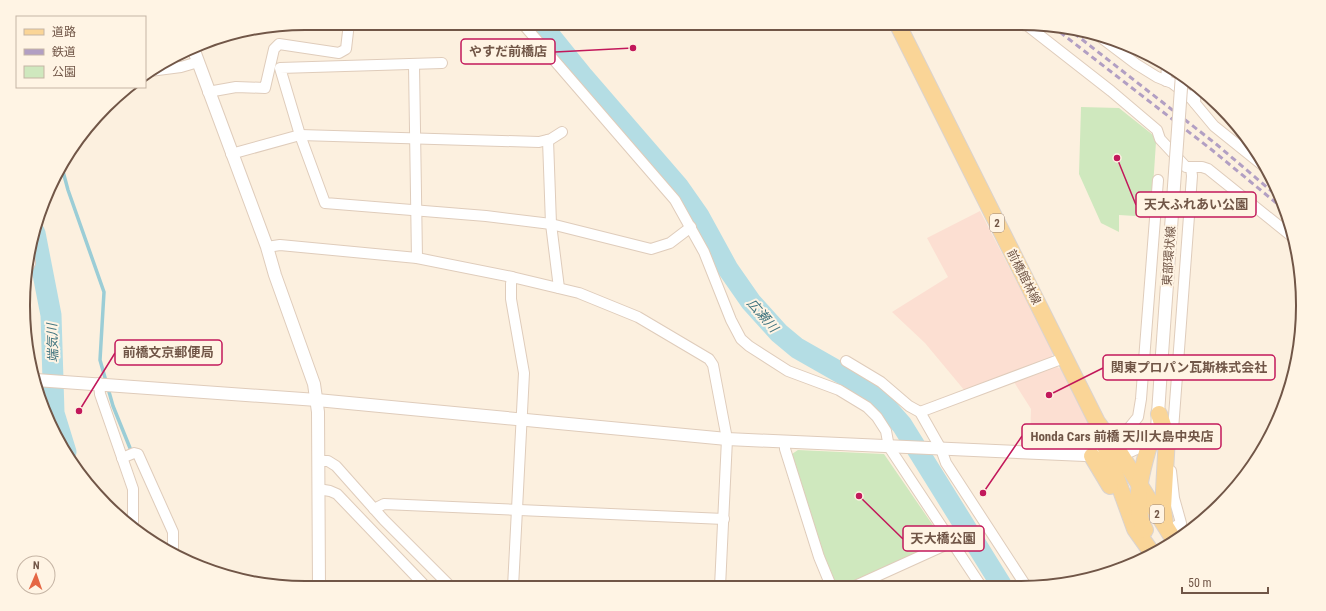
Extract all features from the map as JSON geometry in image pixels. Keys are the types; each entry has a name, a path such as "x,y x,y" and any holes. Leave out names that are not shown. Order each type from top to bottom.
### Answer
{"main road":[{"name":"前橋館林線","path":"900,30 1113,454 1135,529 1149,549"},
{"path":"1159,414 1167,437 1163,508 1171,535"},
{"path":"1151,439 1145,460 1140,488 1139,505 1142,524 1155,546"},
{"name":"前橋館林線","path":"1113,454 1140,488 1171,535"}],"street":[{"path":"208,92 236,87 265,88 274,49 279,44 340,53 346,49 348,30"},
{"path":"528,30 674,200 691,227 704,252 731,320 741,339 749,346 788,370 839,390 867,407 877,417 952,542 978,581"},
{"path":"1034,31 1155,128 1160,139 1186,167 1202,167 1208,169 1286,232"},
{"path":"1113,46 1136,64 1172,83 1195,102 1214,126 1252,156"},
{"path":"195,53 231,154 267,247 275,275 310,372 318,400 319,581"},
{"path":"165,69 185,66 198,62"},
{"path":"442,63 280,68 300,136 325,203 416,210 551,224 651,249 670,243 691,227"},
{"path":"414,65 417,258"},
{"path":"1166,81 1167,72"},
{"name":"東部環状線","path":"1151,439 1157,428 1159,414 1181,82"},
{"path":"1195,102 1196,93"},
{"path":"231,154 300,136 539,142 548,140 562,132"},
{"path":"548,140 551,224 559,288"},
{"path":"1171,535 1181,523 1173,486 1171,458 1192,176 1191,167"},
{"path":"1113,454 1132,434 1130,428 1138,417 1141,399 1158,180"},
{"path":"267,247 280,244 417,258 512,277 579,293 621,309 709,359 713,365 727,440 720,581"},
{"path":"512,277 510,284 511,299 523,364 522,419 513,581"},
{"path":"920,412 1064,358"},
{"path":"846,361 881,382 909,406 920,412 936,449 1023,581"},
{"path":"40,380 99,383 318,400 727,440 895,448 1113,454 1151,439"},
{"path":"99,383 100,394 134,495 133,520"},
{"path":"785,442 785,449 819,557 829,581"},
{"path":"122,458 134,453 138,454 173,532 173,547"},
{"path":"319,461 328,461 336,466 374,509 445,581"},
{"path":"318,489 330,490 337,494 417,581"},
{"path":"374,509 384,504 724,519"},
{"path":"866,581 952,542"}],"shaded area":[{"path":"980,211 1053,352 1052,359 965,391 925,343 892,312 948,277 927,238"},
{"path":"1055,366 1061,369 1091,427 1081,447 1030,444 1031,409 1014,382"}],"green space":[{"path":"1081,107 1119,108 1153,135 1156,142 1151,217 1119,215 1119,232 1101,223 1079,174"},
{"path":"798,450 884,454 941,537 939,544 854,581 835,581 822,554 792,454"}],"waterway":[{"name":"広瀬川","path":"546,30 582,75 678,186 699,216 728,269 751,302 779,333 797,348 855,381 880,400 902,425 999,581"},
{"path":"64,174 104,292 100,360 113,406 130,448"},
{"name":"端気川","path":"37,243 51,315 54,413 59,428"}],"railway":[{"path":"1061,33 1212,150 1276,203"},
{"path":"1077,36 1216,144 1271,191"}],"place":[{"name":"やすだ前橋店","path":"633,48"},
{"name":"天大ふれあい公園","path":"1117,158"},
{"name":"関東プロパン瓦斯株式会社","path":"1049,395"},
{"name":"前橋文京郵便局","path":"79,411"},
{"name":"Honda Cars 前橋 天川大島中央店","path":"983,493"},
{"name":"天大橋公園","path":"859,496"}]}
